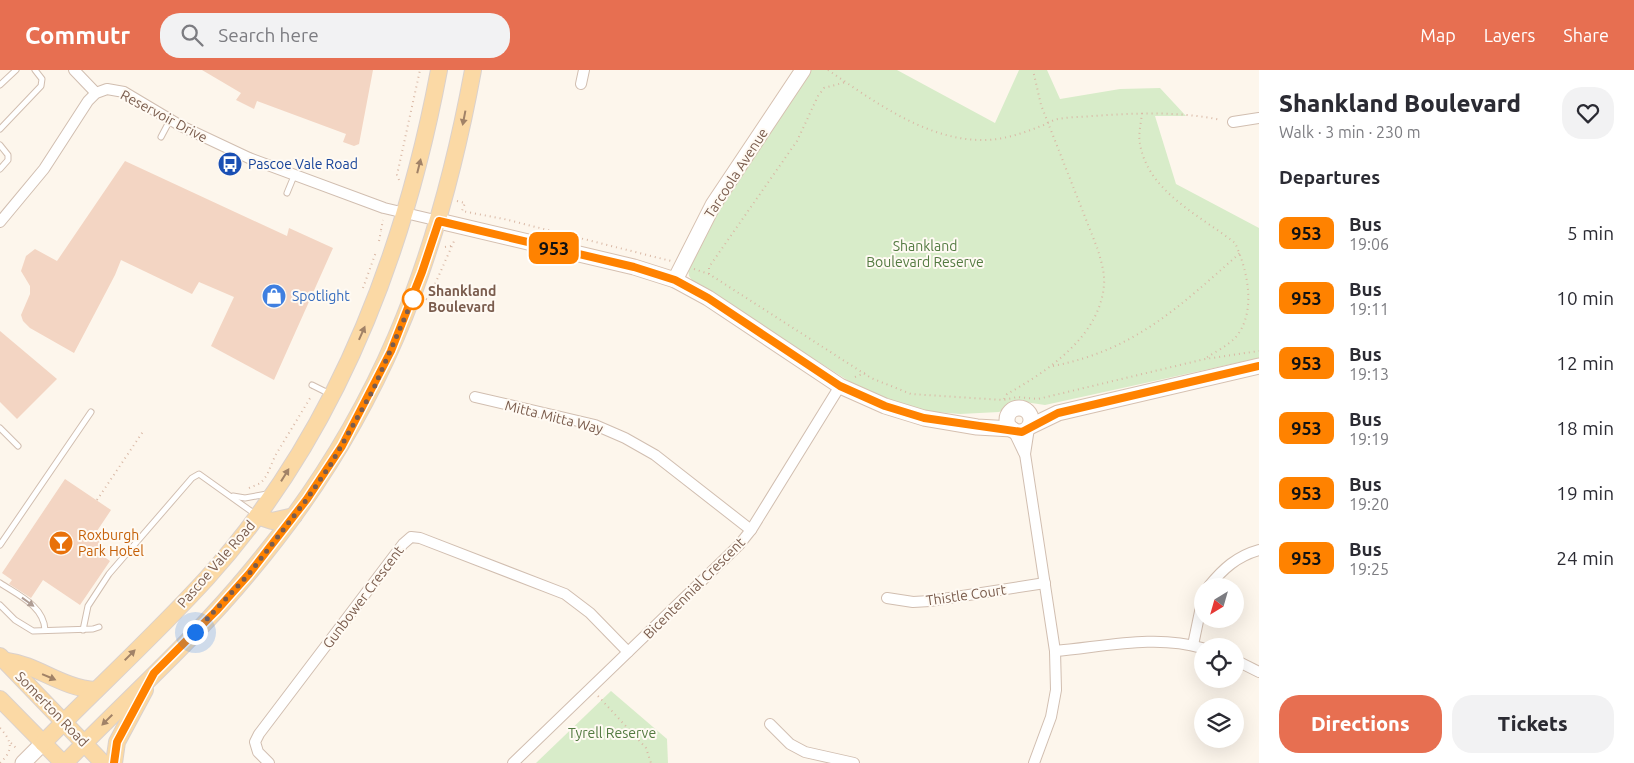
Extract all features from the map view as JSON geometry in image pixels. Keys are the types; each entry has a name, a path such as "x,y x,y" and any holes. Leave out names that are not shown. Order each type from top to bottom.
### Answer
{"main road":[{"name":"Pascoe Vale Road","path":"42,743 207,578 274,493 332,395 375,304 406,214 424,144 439,70"},
{"path":"0,699 64,763 229,596 294,516 331,464 373,390 413,298 446,198 473,70"},
{"path":"257,516 272,521 294,516"},
{"path":"2,658 20,663 68,685 96,690"},
{"name":"Somerton Road","path":"2,658 103,763"},
{"path":"114,763 117,742 154,673"}],"street":[{"path":"0,222 44,169 88,101 96,93 74,70"},
{"path":"570,88 585,87 584,70"},
{"name":"Tarcoola Avenue","path":"675,280 713,205 803,70"},
{"name":"Reservoir Drive","path":"96,93 107,89 124,92 170,120 234,152 384,208 439,221"},
{"path":"1233,122 1259,118"},
{"path":"439,221 460,218 675,280 708,298 840,386 885,406 924,418 1022,432 1058,413 1259,366"},
{"name":"Bicentennial Crescent","path":"513,763 739,545 751,530 840,386"},
{"name":"Mitta Mitta Way","path":"475,397 595,425 625,438 655,455 751,530"},
{"path":"1006,407 1007,421 1025,454"},
{"path":"964,425 1006,407 1027,411 1058,413"},
{"path":"1027,411 1032,420 1029,427 1025,454 1055,651 1056,690 1051,717 1034,763"},
{"name":"Gunbower Crescent","path":"269,763 258,752 255,742 259,734 403,544 411,537 420,538 565,594 590,613 628,652"},
{"path":"1216,578 1237,559 1259,550"},
{"name":"Thistle Court","path":"887,598 913,602 930,601 1045,583"},
{"path":"1055,651 1160,641 1194,645"},
{"path":"1244,664 1259,672"},
{"path":"770,724 790,744 805,752 854,763"},
{"path":"21,757 42,743"}],"lane":[{"path":"0,85 16,70"},
{"path":"0,128 41,86 42,79 35,70"},
{"path":"161,137 170,120"},
{"path":"0,145 8,155 8,160 0,169"},
{"path":"287,193 294,176"},
{"path":"314,386 332,395"},
{"path":"0,544 91,412"},
{"path":"0,428 18,446"},
{"path":"83,630 88,606 109,574 192,478 199,474 233,496 257,516"},
{"path":"233,496 256,496 274,493"},
{"path":"0,583 40,612 45,620 45,630"},
{"path":"0,605 24,626 33,631 83,630 99,626"}],"path":[{"path":"828,70 880,105 945,134 978,140 1000,139 1057,119 1142,113 1199,115 1233,122"},
{"path":"1006,407 1007,394 1053,366 1074,345 1092,321 1104,286 1104,275 1098,250 1041,105 1033,70"},
{"path":"709,274 709,267 797,141 818,96 824,88 846,82"},
{"path":"1142,113 1139,143 1145,160 1163,188 1235,243 1240,253 1246,281 1248,311 1244,324 1234,339 1205,359"},
{"path":"424,303 426,299 428,300 454,243 465,203 446,198"},
{"path":"460,218 504,219 683,265 709,274 871,378 911,394 1006,407"},
{"path":"379,244 381,231"},
{"path":"361,294 376,252"},
{"path":"1053,366 1079,361 1110,350 1142,332 1182,304 1240,253"},
{"path":"1006,407 1017,397 1038,399 1205,359 1259,351"},
{"path":"256,496 249,488 261,482 267,475 275,456 314,386"},
{"path":"96,500 144,430"},
{"path":"591,688 646,748 651,763"},
{"path":"0,728 10,738 11,743 21,757"},
{"path":"0,763 5,758 11,743"}],"green space":[{"name":"Shankland Boulevard Reserve","path":"810,70 897,70 995,123 1019,70 1047,70 1060,99 1120,89 1160,88 1186,116 1155,116 1176,184 1259,228 1259,358 1045,405 1018,401 999,412 960,414 923,411 887,400 855,385 694,283 689,276 688,267 718,207"},
{"name":"Tyrell Reserve","path":"611,691 667,739 668,763 536,763"}],"building":[{"path":"202,70 373,70 359,144 354,146 343,142 346,134 257,101 254,109 236,100 241,93"},
{"path":"125,161 287,236 289,228 333,248 274,380 211,346 234,297 199,282 192,294 121,260 74,353 30,328 23,321 21,315 30,294 30,286 21,271 26,256 35,249 57,261"},
{"path":"0,331 57,379 17,419 0,402"},
{"name":"Roxburgh Park Hotel","path":"65,479 111,510 97,531 103,556 110,561 80,605 43,580 31,598 9,584 12,580 2,573"}],"bus line":[{"name":"953","path":"114,763 117,742 154,673 216,611 249,574 307,499 353,428 391,351 413,298 439,221 634,267 675,280 708,298 840,386 885,406 924,418 977,427 1012,429 1022,432 1058,413 1259,366"}],"place":[{"name":"Pascoe Vale Road","path":"230,164"},
{"name":"Spotlight","path":"274,296"},
{"name":"Shankland Boulevard","path":"413,299"},
{"name":"Roxburgh Park Hotel","path":"61,543"}],"route":[{"path":"195,632 249,574 307,499 331,464 373,390 413,299"}]}
